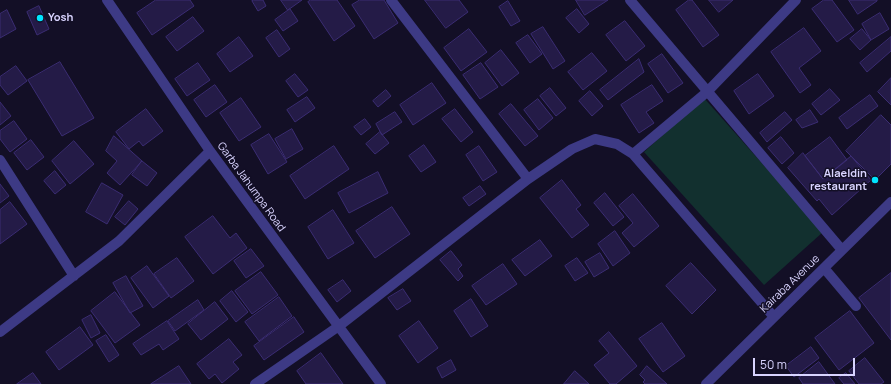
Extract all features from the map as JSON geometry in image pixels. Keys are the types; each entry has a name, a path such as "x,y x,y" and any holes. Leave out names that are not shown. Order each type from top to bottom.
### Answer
{"street":[{"name":"Garba Jahumpa Road","path":"107,0 210,151 381,384"},
{"path":"392,0 528,179"},
{"path":"630,0 842,250"},
{"path":"633,154 707,92 796,0"},
{"path":"255,384 339,326 528,179 572,149 595,139 617,144 633,154 774,317"},
{"path":"0,332 120,241 210,151"},
{"path":"0,160 74,276"},
{"name":"Kairaba Avenue","path":"706,384 891,202"},
{"path":"824,268 856,306"}],"green space":[{"path":"704,98 823,232 764,285 644,152"}],"building":[{"path":"156,0 190,0 194,6 152,35 137,13"},
{"path":"263,0 266,6 258,11 252,1"},
{"path":"281,0 302,0 288,10"},
{"path":"311,0 337,0 355,26 334,41 308,2"},
{"path":"360,0 384,0 398,23 374,39 352,5"},
{"path":"425,0 459,0 468,12 446,28"},
{"path":"576,0 608,0 585,15"},
{"path":"689,0 692,0 719,35 703,47 676,10"},
{"path":"709,0 733,0 719,12"},
{"path":"824,0 832,0 854,30 837,42 812,9"},
{"path":"849,0 877,0 877,1 858,14"},
{"path":"508,1 520,21 511,26 499,7"},
{"path":"39,6 49,29 37,35 27,12"},
{"path":"290,9 298,21 283,31 275,20"},
{"path":"577,9 589,24 579,33 566,18"},
{"path":"7,10 16,29 0,38 0,14"},
{"path":"880,13 889,29 871,40 862,24"},
{"path":"193,17 204,31 177,51 166,37"},
{"path":"625,21 645,46 626,61 606,35"},
{"path":"543,27 565,61 553,69 531,34"},
{"path":"804,28 821,51 799,68 811,85 800,93 771,52"},
{"path":"469,29 487,52 461,71 444,48"},
{"path":"862,29 871,40 860,50 850,39"},
{"path":"277,30 290,49 279,57 266,38"},
{"path":"528,35 542,54 530,63 516,43"},
{"path":"239,37 253,56 230,72 217,54"},
{"path":"891,37 891,51 867,72 860,63"},
{"path":"501,50 519,73 502,86 485,63"},
{"path":"592,53 607,71 583,90 568,72"},
{"path":"662,54 683,83 668,93 648,64"},
{"path":"639,59 644,72 608,100 600,90"},
{"path":"60,62 94,118 62,136 28,80"},
{"path":"198,63 210,80 187,96 175,79"},
{"path":"481,63 498,87 480,99 463,75"},
{"path":"16,66 27,81 8,95 0,85 0,77"},
{"path":"295,74 308,90 298,97 286,81"},
{"path":"758,74 774,96 749,114 734,91"},
{"path":"891,78 891,105 878,92"},
{"path":"432,83 446,103 413,125 400,105"},
{"path":"215,85 227,102 206,117 194,100"},
{"path":"652,85 663,101 646,112 654,123 639,133 621,105"},
{"path":"550,88 566,108 556,116 540,96"},
{"path":"830,89 840,100 821,115 812,104"},
{"path":"386,90 391,96 378,107 373,101"},
{"path":"590,91 603,106 592,116 579,101"},
{"path":"870,95 878,106 847,129 839,118"},
{"path":"307,97 315,108 295,122 287,110"},
{"path":"241,98 261,127 239,141 220,113"},
{"path":"538,99 553,118 539,130 524,110"},
{"path":"0,102 11,116 0,125"},
{"path":"511,104 538,136 525,146 499,114"},
{"path":"146,109 163,131 143,146 139,141 129,149 116,132"},
{"path":"455,109 473,132 461,142 442,119"},
{"path":"810,110 818,122 802,128 796,120"},
{"path":"395,112 402,122 382,135 376,124"},
{"path":"785,112 792,120 767,142 760,133"},
{"path":"881,115 891,125 891,164 875,180 846,151"},
{"path":"365,119 371,127 361,135 354,127"},
{"path":"14,121 27,139 10,152 0,139 0,131"},
{"path":"292,129 303,149 286,159 275,139"},
{"path":"380,132 389,143 375,154 366,144"},
{"path":"269,134 287,162 268,174 251,145"},
{"path":"114,136 142,161 120,185 107,173 117,161 106,151"},
{"path":"781,137 794,153 782,164 768,148"},
{"path":"830,137 847,160 823,179 805,156"},
{"path":"31,140 44,157 27,170 14,153"},
{"path":"74,141 94,164 70,184 52,161"},
{"path":"424,145 436,162 421,172 409,156"},
{"path":"334,146 349,169 305,199 290,176"},
{"path":"479,146 497,172 483,181 466,155"},
{"path":"803,153 823,179 851,156 871,180 832,215 819,199 817,201 788,168"},
{"path":"142,161 157,173 147,186 132,175"},
{"path":"55,171 66,185 55,194 44,181"},
{"path":"378,172 388,193 349,213 338,193"},
{"path":"562,180 581,205 576,209 589,225 572,238 540,198"},
{"path":"102,183 123,195 107,224 86,212"},
{"path":"0,184 9,196 0,203"},
{"path":"480,186 486,194 469,206 463,198"},
{"path":"605,193 624,217 613,226 594,203"},
{"path":"633,194 659,226 634,247 622,233 633,223 619,206"},
{"path":"129,201 138,209 125,225 115,217"},
{"path":"10,202 27,224 0,244 0,210"},
{"path":"392,207 410,234 375,258 356,231"},
{"path":"333,210 354,243 328,259 308,227"},
{"path":"213,216 230,238 236,233 247,248 213,274 185,237"},
{"path":"615,231 630,253 613,266 598,244"},
{"path":"540,240 552,256 525,276 512,260"},
{"path":"251,249 264,266 246,278 234,261"},
{"path":"451,251 462,265 458,269 463,276 458,281 440,260"},
{"path":"600,253 609,268 594,277 585,262"},
{"path":"177,258 194,281 171,298 154,274"},
{"path":"577,258 588,273 575,281 565,266"},
{"path":"691,263 716,290 692,314 666,286"},
{"path":"503,264 517,284 486,305 472,286"},
{"path":"147,266 169,296 153,308 131,278"},
{"path":"261,272 278,295 252,314 235,291"},
{"path":"891,273 891,340 859,298"},
{"path":"126,276 143,306 130,313 113,283"},
{"path":"343,280 351,291 337,302 328,290"},
{"path":"403,289 411,301 397,310 388,298"},
{"path":"232,291 248,312 236,322 220,301"},
{"path":"115,292 140,325 115,343 91,311"},
{"path":"279,297 292,316 259,341 245,322"},
{"path":"471,299 488,326 471,337 454,311"},
{"path":"198,300 204,310 175,331 168,321"},
{"path":"215,302 228,319 201,340 188,324"},
{"path":"850,311 874,343 839,370 815,338"},
{"path":"91,315 100,333 91,338 82,320"},
{"path":"294,317 304,332 264,360 254,346"},
{"path":"167,321 179,339 163,350 159,344 141,355 133,344"},
{"path":"419,321 438,348 418,363 399,336"},
{"path":"662,323 685,356 663,372 639,339"},
{"path":"80,327 93,345 59,370 46,352"},
{"path":"609,332 637,366 616,384 610,384 594,365 609,353 599,341"},
{"path":"106,335 119,355 109,362 96,341"},
{"path":"229,339 242,355 233,362 239,369 222,383 215,374 209,379 197,364"},
{"path":"811,347 819,358 794,377 786,366"},
{"path":"321,353 343,384 306,384 297,371"},
{"path":"865,358 884,382 881,384 859,384 849,371"},
{"path":"451,360 456,370 442,378 437,368"},
{"path":"819,362 835,384 803,384 799,378"},
{"path":"179,366 191,384 151,384"},
{"path":"647,366 667,384 645,384 643,382 645,380 640,375"},
{"path":"575,371 589,384 564,384"},
{"path":"33,373 41,384 17,384"},
{"path":"846,373 855,384 844,384 839,378"}],"place":[{"name":"Yosh","path":"40,18"},
{"name":"Alaeldin restaurant","path":"875,180"}]}
